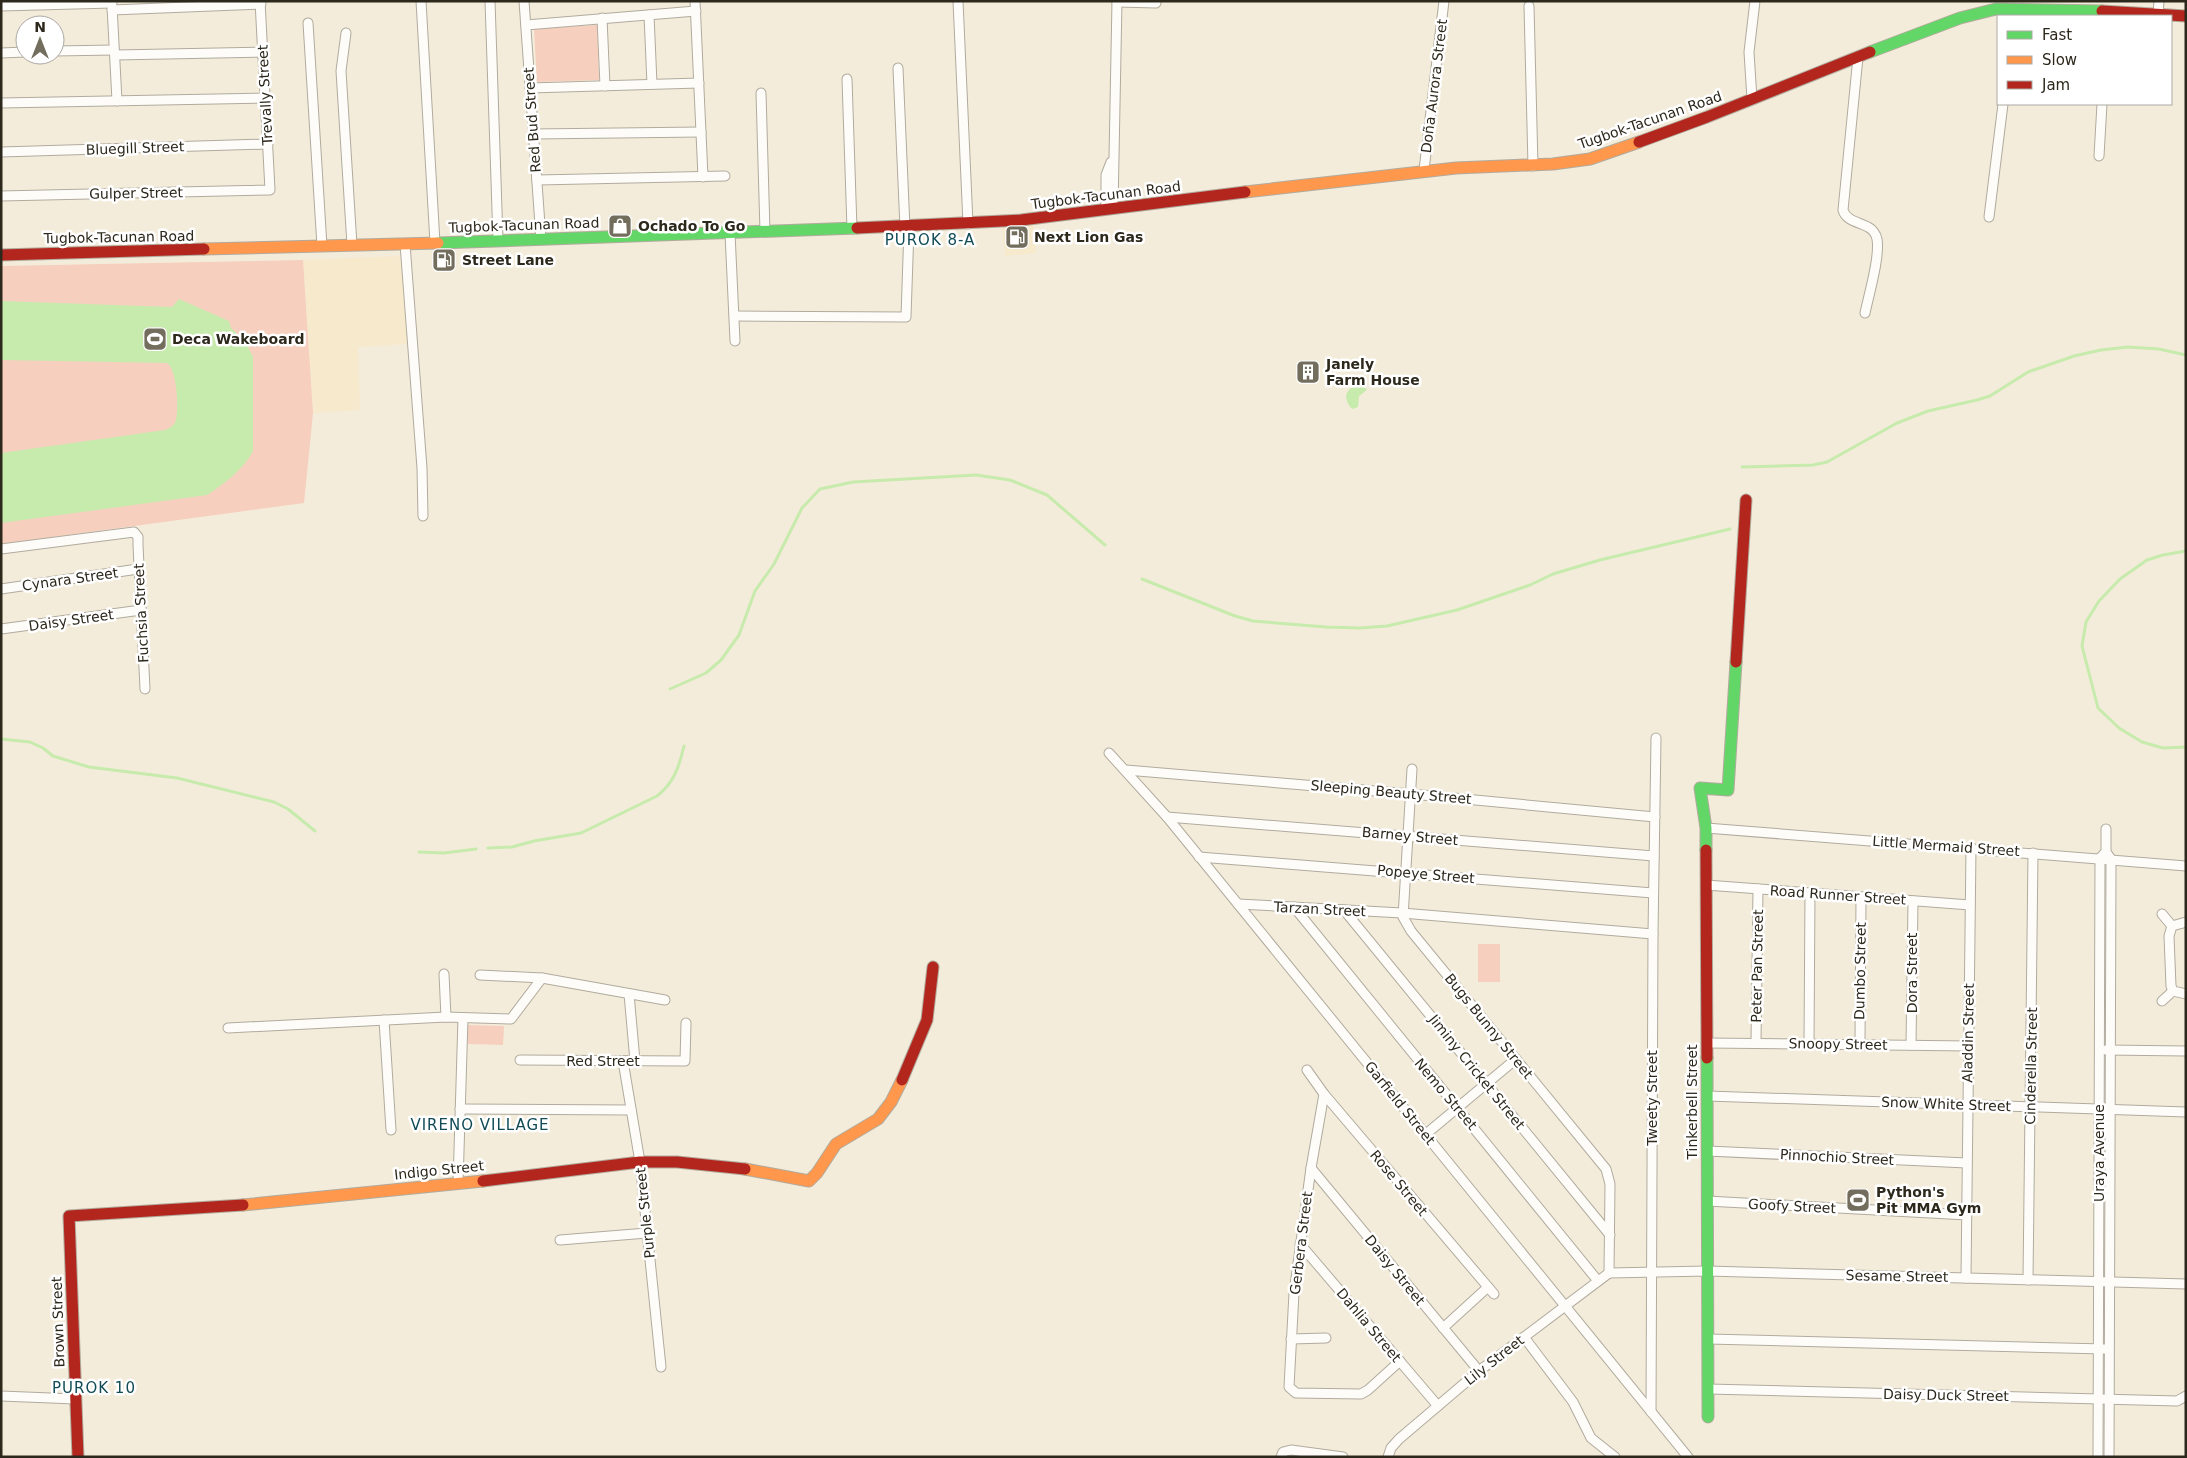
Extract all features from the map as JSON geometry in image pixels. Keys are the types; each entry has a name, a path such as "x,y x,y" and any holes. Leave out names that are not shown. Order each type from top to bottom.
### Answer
{"street":[{"path":"421,1 435,243"},
{"path":"490,1 498,240"},
{"name":"Red Bud Street","path":"524,1 541,239"},
{"path":"695,1 703,177"},
{"path":"958,1 968,224"},
{"name":"Doña Aurora Street","path":"1424,170 1444,1"},
{"path":"1752,99 1749,52 1755,1"},
{"path":"2158,14 2159,1"},
{"path":"1110,210 1117,2 1156,3"},
{"path":"1,6 260,3"},
{"name":"Trevally Street","path":"260,3 270,190"},
{"path":"112,5 117,101"},
{"path":"1529,6 1532,166"},
{"name":"Tugbok-Tacunan Road","path":"1,255 907,228 1022,220 1424,170 1532,166 1572,162 1607,154 1960,18 1996,9 2015,12 2079,6 2108,14 2186,16"},
{"path":"526,24 696,11"},
{"path":"649,15 652,84"},
{"path":"602,18 605,86"},
{"path":"308,23 322,246"},
{"path":"346,33 341,71 352,245"},
{"path":"65,51 263,52"},
{"path":"1,53 15,52"},
{"path":"1858,57 1844,210 1845,215 1870,228 1877,238 1876,255 1865,313"},
{"path":"735,316 906,317 907,228 898,68"},
{"path":"847,79 852,229"},
{"path":"530,88 699,83"},
{"path":"761,93 765,232"},
{"path":"1,103 266,98"},
{"path":"1989,217 2003,105"},
{"path":"2099,156 2102,105"},
{"path":"533,134 701,132"},
{"name":"Bluegill Street","path":"1,152 268,144"},
{"path":"536,180 725,176"},
{"name":"Gulper Street","path":"1,196 270,190"},
{"path":"730,233 735,341"},
{"path":"405,244 422,460 424,516"},
{"name":"Tinkerbell Street","path":"1708,1417 1706,828 1700,788 1728,790 1746,500"},
{"name":"Fuchsia Street","path":"1,549 134,532 138,537 144,689"},
{"name":"Cynara Street","path":"1,589 138,569"},
{"name":"Daisy Street","path":"1,629 141,610"},
{"name":"Tweety Street","path":"1651,1412 1653,893 1656,738"},
{"name":"Garfield Street","path":"1109,753 1167,816 1688,1457"},
{"path":"1412,769 1402,913 1653,934"},
{"name":"Sleeping Beauty Street","path":"1126,770 1655,816"},
{"name":"Barney Street","path":"1167,816 1654,856"},
{"name":"Little Mermaid Street","path":"1706,828 2106,857 2186,866"},
{"name":"Uraya Avenue","path":"2106,829 2111,963 2109,1457"},
{"name":"Aladdin Street","path":"1966,1278 1971,847"},
{"name":"Cinderella Street","path":"2028,1280 2033,853"},
{"name":"Popeye Street","path":"1200,857 1653,893"},
{"name":"Uraya Avenue","path":"2098,1457 2100,963 2106,857"},
{"name":"Road Runner Street","path":"1706,885 1970,906"},
{"name":"Peter Pan Street","path":"1756,1043 1758,889"},
{"path":"1809,1044 1810,893"},
{"name":"Dumbo Street","path":"1860,1044 1861,897"},
{"name":"Dora Street","path":"1911,1045 1912,901"},
{"name":"Tarzan Street","path":"1238,904 1402,913"},
{"name":"Nemo Street","path":"1294,907 1598,1281"},
{"name":"Jiminy Cricket Street","path":"1344,910 1610,1235"},
{"name":"Bugs Bunny Street","path":"1402,913 1411,931 1608,1173 1610,1184 1609,1272"},
{"path":"2162,914 2172,926"},
{"path":"2172,926 2186,922"},
{"path":"2172,926 2168,936 2170,982 2173,990"},
{"path":"2100,963 2111,963"},
{"name":"Indigo Street","path":"70,1216 230,1206 458,1184 640,1162 677,1162 748,1169 809,1181 817,1174 826,1157 838,1142 866,1128 888,1107 925,1027 933,967"},
{"path":"444,974 446,1017"},
{"path":"480,975 542,978 665,1000"},
{"path":"228,1028 446,1017 510,1019 542,978"},
{"path":"2173,990 2186,994"},
{"path":"2162,1001 2173,990"},
{"path":"629,994 635,1061"},
{"path":"458,1184 463,1018"},
{"path":"384,1020 391,1130"},
{"name":"Red Street","path":"520,1060 686,1062 686,1023"},
{"name":"Snoopy Street","path":"1706,1043 1968,1046"},
{"path":"2100,1050 2186,1051"},
{"path":"1426,1134 1516,1058"},
{"name":"Purple Street","path":"623,1061 640,1162 661,1367"},
{"name":"Rose Street","path":"1307,1070 1324,1094 1490,1291 1443,1328"},
{"name":"Gerbera Street","path":"1324,1094 1300,1244 1291,1339 1289,1384 1293,1392 1362,1394 1400,1361"},
{"name":"Snow White Street","path":"1707,1096 2186,1112"},
{"path":"460,1109 631,1110"},
{"name":"Pinnochio Street","path":"1707,1151 1967,1163"},
{"name":"Daisy Street","path":"1311,1168 1479,1371"},
{"path":"2099,1196 2110,1196"},
{"name":"Goofy Street","path":"1707,1201 1967,1215"},
{"name":"Brown Street","path":"70,1216 78,1457"},
{"path":"560,1240 648,1233"},
{"name":"Dahlia Street","path":"1300,1244 1438,1406"},
{"name":"Sesame Street","path":"1609,1272 1707,1271 2186,1284"},
{"name":"Lily Street","path":"1388,1457 1391,1448 1399,1439 1479,1371 1609,1272"},
{"path":"1524,1337 1573,1402 1590,1438 1615,1457"},
{"path":"1291,1339 1326,1338"},
{"path":"1708,1339 2110,1349"},
{"name":"Daisy Duck Street","path":"1708,1389 2178,1401 2185,1397"},
{"path":"1,1396 75,1399"},
{"path":"1282,1454 1291,1450 1342,1457"}],"shaded area":[{"path":"597,25 599,80 537,82 534,29"},
{"path":"1033,223 1036,253 1005,256 1002,226"},
{"path":"400,256 408,344 358,347 360,410 313,413 303,260"},
{"name":"Deca Wakeboard","path":"303,260 313,413 304,503 1,544 1,266"},
{"path":"179,299 229,321 231,328 245,341 253,357 253,451 249,458 227,481 207,495 1,523 1,453 165,430 175,422 177,407 175,381 167,363 1,360 1,301 172,307"},
{"path":"1354,386 1364,386 1367,390 1359,396 1358,407 1352,409 1347,401 1346,394"},
{"path":"1478,944 1500,944 1500,982 1478,982"},
{"path":"468,1025 504,1026 503,1045 468,1044"}],"waterway":[{"path":"1742,467 1813,465 1827,462 1897,423 1928,411 1990,396 2028,372 2074,356 2128,347 2159,349 2186,355"},
{"path":"670,689 706,673 721,660 739,635 755,591 774,564 802,508 820,489 853,482 976,475 1010,480 1047,495 1105,545"},
{"path":"1142,579 1235,616 1253,621 1326,627 1360,628 1387,626 1457,610 1530,585 1553,574 1600,560 1730,529"},
{"path":"2186,551 2147,560 2120,579 2099,601 2086,622 2082,646 2098,708 2119,728 2142,742 2163,748 2186,747"},
{"path":"1,739 30,742 43,748 53,756 89,767 177,778 274,802 288,809 315,831"},
{"path":"488,848 512,847 534,841 581,833 657,796 672,780 684,746"},
{"path":"419,852 444,853 476,849"}],"traffic: fast":[{"path":"1870,52 1960,18 1996,9 2102,11"},
{"path":"438,243 857,228"},
{"path":"1706,850 1706,828 1700,788 1728,790 1736,662"},
{"path":"1707,1058 1708,1417"}],"traffic: slow":[{"path":"1245,192 1456,168 1553,164 1590,159 1639,142"},
{"path":"204,249 438,243"},
{"path":"745,1169 809,1181 817,1173 836,1144 878,1119 891,1102 902,1080"},
{"path":"243,1205 483,1181"}],"traffic: jam":[{"path":"2102,11 2169,15"},
{"path":"2172,15 2186,16"},
{"path":"1639,142 1870,52"},
{"path":"857,228 1021,220 1245,192"},
{"path":"1,255 204,249"},
{"path":"1736,662 1746,500"},
{"path":"1706,850 1707,1058"},
{"path":"902,1080 927,1020 933,967"},
{"path":"483,1181 640,1162 677,1162 745,1169"},
{"path":"78,1457 69,1216 243,1205"}],"place":[{"name":"Ochado To Go","path":"620,226"},
{"name":"Next Lion Gas","path":"1017,237"},
{"name":"Street Lane","path":"444,260"},
{"name":"Deca Wakeboard","path":"155,339"},
{"name":"Janely Farm House","path":"1308,372"},
{"name":"Python's Pit MMA Gym","path":"1858,1200"}],"district":[{"name":"PUROK 8-A","path":"930,240"},
{"name":"VIRENO VILLAGE","path":"480,1125"},
{"name":"PUROK 10","path":"94,1388"}]}
